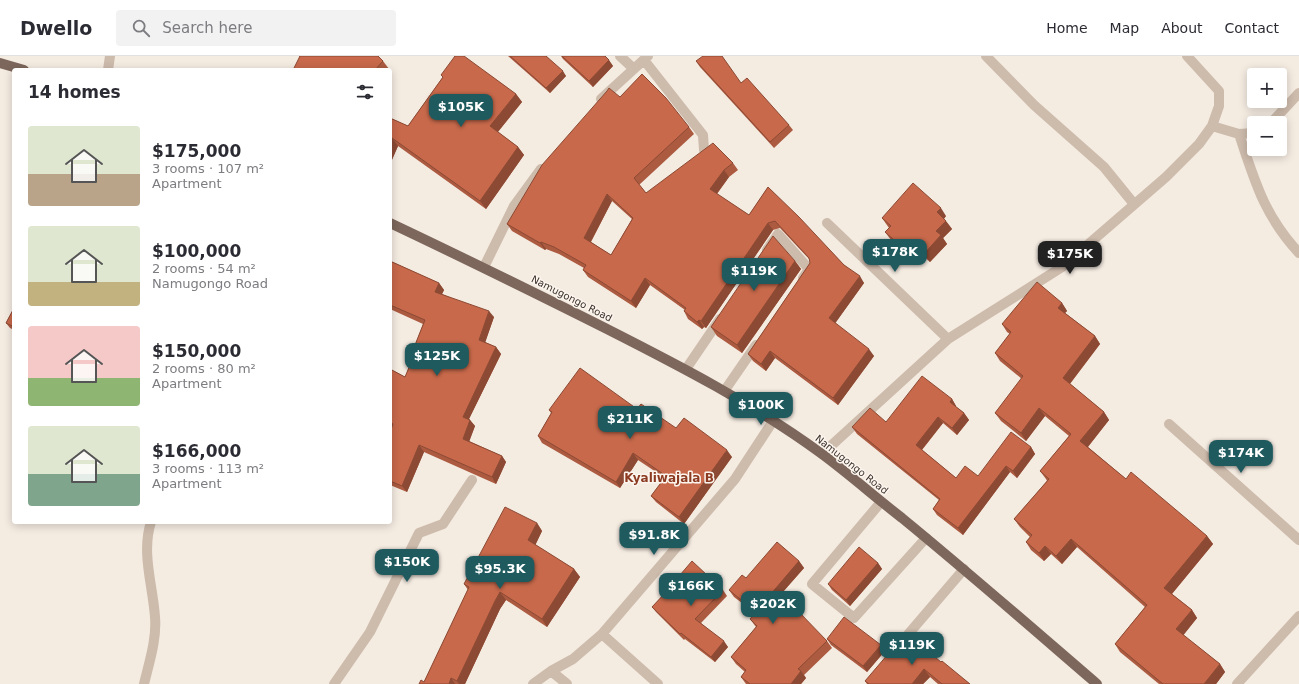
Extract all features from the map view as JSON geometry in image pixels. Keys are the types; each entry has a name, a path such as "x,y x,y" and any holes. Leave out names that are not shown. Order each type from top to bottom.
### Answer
{"main road":[{"path":"0,63 17,68"},
{"name":"Namugongo Road","path":"392,224 484,267 686,369 725,390 773,421 822,454 926,538 1097,684"}],"street":[{"path":"108,68 110,56"},
{"path":"620,56 634,69"},
{"path":"986,56 1034,105 1104,167 1134,204"},
{"path":"822,454 948,339 1062,268 1194,149 1212,126 1219,106 1218,91 1187,56"},
{"path":"596,105 646,58 703,135 704,150"},
{"path":"1278,116 1299,93"},
{"path":"1212,126 1239,134 1247,133"},
{"path":"1239,134 1262,200 1279,231 1299,253"},
{"path":"484,267 514,206 550,158"},
{"path":"827,223 948,339"},
{"path":"760,260 778,234 809,269 796,288"},
{"path":"686,369 726,311"},
{"path":"725,390 760,339"},
{"path":"533,684 551,671 573,659 602,634 735,479 773,421"},
{"path":"1169,424 1299,540"},
{"path":"334,684 370,632 420,533 443,524 472,480"},
{"path":"881,502 812,584 854,618 926,538"},
{"path":"144,684 153,643 156,619 147,551 148,532 150,524"},
{"path":"891,654 964,569"},
{"path":"1237,684 1299,616"},
{"path":"602,634 658,684"},
{"path":"551,671 567,684"}],"building":[{"path":"300,56 378,56 383,61 377,68 294,68"},
{"path":"455,56 464,56 516,94 490,126 518,147 480,201 392,138 392,119 408,126 443,77 441,75"},
{"path":"510,56 546,56 563,71 546,88"},
{"path":"562,56 605,56 609,60 589,81"},
{"path":"703,56 722,56 741,83 747,78 789,125 770,142 696,61"},
{"path":"642,74 666,98 689,127 634,178 646,193 713,143 733,163 724,170 710,189 749,215 768,187 799,217 844,265 860,276 829,318 869,349 833,398 770,351 761,364 748,354 810,263 809,258 775,221 768,223 701,321 699,320 697,322 684,311 686,308 645,278 631,301 583,270 586,265 554,247 541,242 540,243 507,224 542,165 609,88 620,97","holes":["607,194 633,218 611,255 584,238"]},
{"path":"913,183 941,208 937,212 946,221 936,231 941,235 924,254 910,241 903,248 885,232 891,226 882,218"},
{"path":"773,236 795,261 737,345 711,327"},
{"path":"392,262 439,283 435,292 489,311 479,340 496,347 463,417 470,420 463,439 502,456 492,477 419,445 402,486 392,482 392,370 405,377 418,346 415,345 425,320 392,306"},
{"path":"1037,282 1062,303 1058,308 1095,336 1063,378 1104,412 1080,441 1126,479 1131,472 1207,536 1164,588 1192,610 1176,629 1220,664 1204,684 1163,684 1115,644 1147,605 1071,539 1056,556 1045,546 1039,553 1026,542 1032,535 1014,519 1049,479 1040,471 1071,434 1039,408 1021,433 995,413 1023,376 995,353 1011,332 1002,324"},
{"path":"12,312 12,326 6,323"},
{"path":"580,368 637,409 641,404 676,428 684,418 727,450 679,517 651,496 666,476 633,453 616,482 538,436 552,412 549,410"},
{"path":"922,376 952,399 950,402 964,413 952,428 938,417 916,445 956,478 965,466 978,476 1011,432 1031,447 1013,471 1006,466 958,528 933,509 940,499 852,427 870,408 886,422"},
{"path":"505,507 537,523 528,540 574,569 542,619 500,592 457,681 451,678 449,684 419,684 421,680 424,682 469,587 464,584"},
{"path":"777,542 799,561 770,595 791,617 798,611 827,641 798,669 801,671 791,684 750,684 741,677 746,670 731,657 757,626 750,619 756,612 729,590 742,575 746,578"},
{"path":"859,547 878,563 846,600 828,584"},
{"path":"692,561 723,590 695,619 724,641 711,657 681,633 680,634 652,607 681,576 680,575"},
{"path":"844,617 881,645 863,666 827,639"},
{"path":"906,633 970,684 942,684 924,669 912,684 869,684 865,681"}],"district":[{"name":"Kyaliwajala B","path":"669,478"}]}
